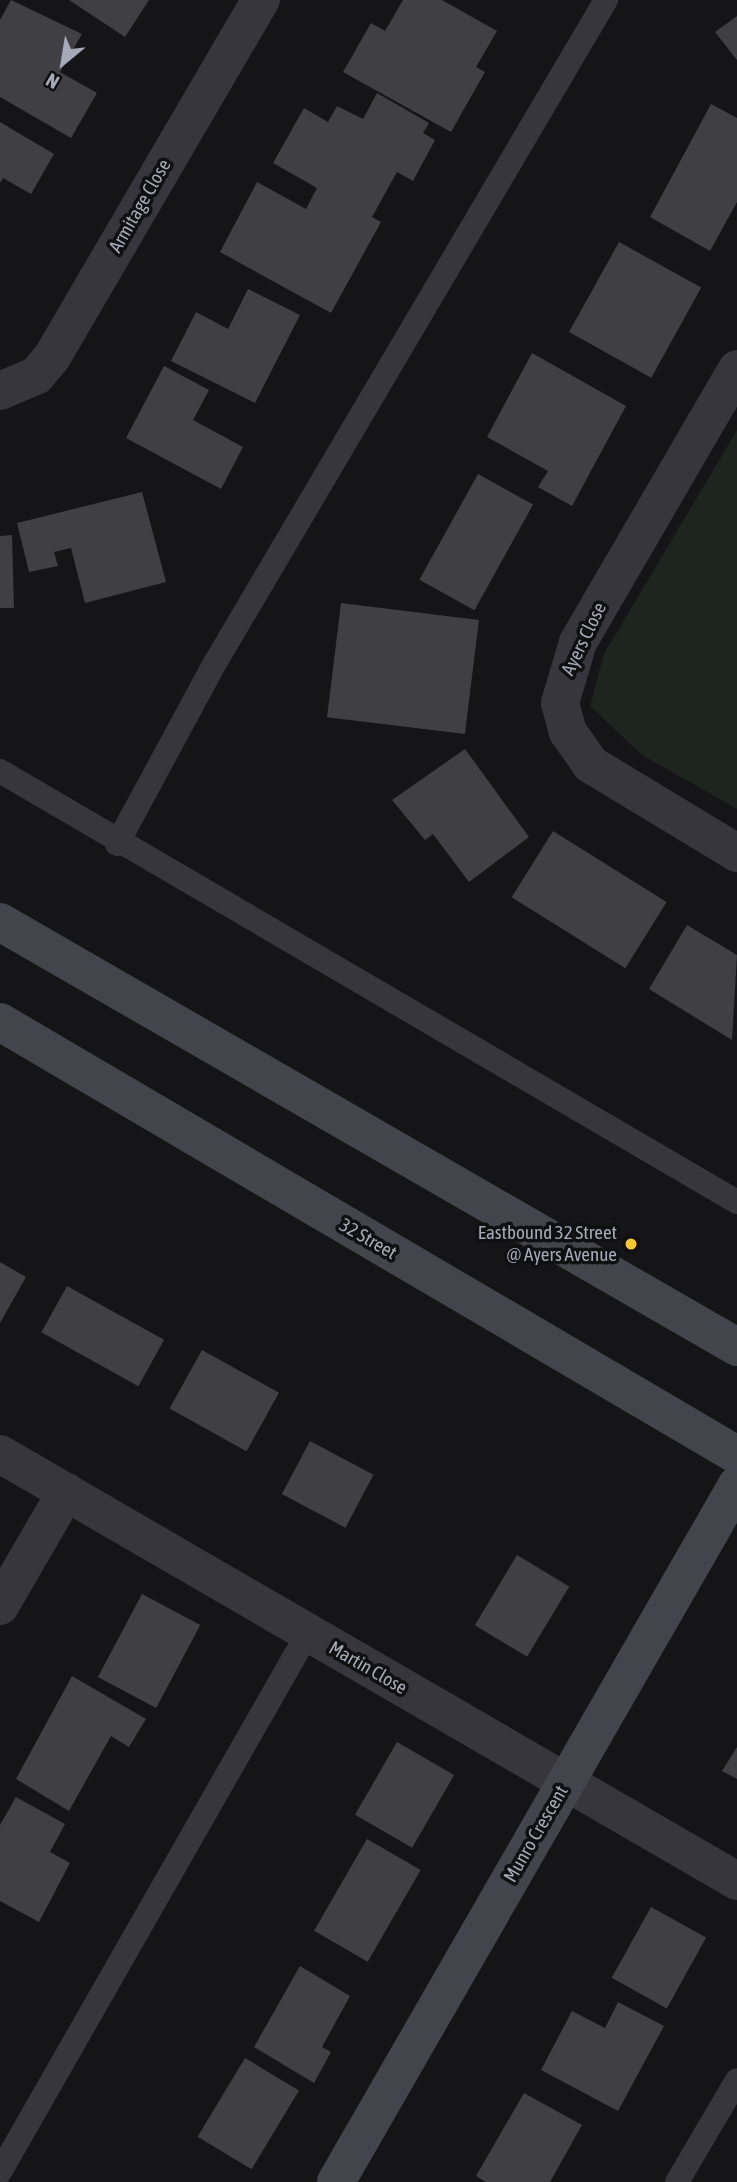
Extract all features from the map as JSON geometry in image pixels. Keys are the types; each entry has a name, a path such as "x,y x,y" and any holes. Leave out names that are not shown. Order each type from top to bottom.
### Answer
{"main road":[{"path":"0,922 737,1347"},
{"name":"32 Street","path":"0,1022 737,1455"},
{"name":"Munro Crescent","path":"336,2182 737,1485"}],"street":[{"name":"Armitage Close","path":"0,391 36,376 52,357 261,0"},
{"name":"Ayers Close","path":"737,369 578,642 560,703 568,732 590,764 737,853"},
{"name":"Martin Close","path":"0,1454 737,1881"},
{"path":"0,1606 66,1492"}],"lane":[{"path":"117,844 215,663 606,0"},
{"path":"0,771 117,844 737,1202"},
{"path":"0,2172 308,1633"},
{"path":"677,2182 737,2080"}],"shaded area":[{"path":"737,430 737,809 642,755 590,706 604,654"}],"building":[{"path":"11,0 82,34 60,72 97,93 71,138 0,97 0,20"},
{"path":"69,0 149,0 125,37"},
{"path":"403,0 442,0 497,31 476,67 485,72 451,132 343,72 371,23 385,31"},
{"path":"737,16 737,60 715,32"},
{"path":"377,93 429,123 423,133 435,140 413,181 397,172 372,217 381,222 331,313 220,252 257,182 306,209 317,188 273,163 304,108 328,122 337,106 363,119"},
{"path":"711,104 737,118 737,202 710,251 650,217"},
{"path":"0,122 54,154 31,194 3,178 0,183"},
{"path":"619,242 701,288 651,378 569,332"},
{"path":"248,289 300,315 255,403 171,361 196,312 228,329"},
{"path":"532,353 626,406 572,506 538,487 548,471 487,437"},
{"path":"164,366 209,390 193,420 243,447 221,489 126,438"},
{"path":"478,474 533,505 474,610 419,580"},
{"path":"142,492 166,582 85,603 71,548 54,552 58,566 29,572 17,523"},
{"path":"12,535 14,608 0,608 0,536"},
{"path":"341,603 479,620 465,734 327,717"},
{"path":"465,749 529,837 469,882 433,834 425,840 392,800"},
{"path":"553,831 667,902 625,968 512,897"},
{"path":"687,925 737,955 732,1040 649,989"},
{"path":"0,1262 26,1277 0,1323"},
{"path":"67,1286 164,1340 138,1386 41,1332"},
{"path":"202,1350 279,1393 246,1451 170,1409"},
{"path":"310,1441 374,1475 345,1528 282,1494"},
{"path":"517,1555 569,1586 527,1657 475,1625"},
{"path":"142,1594 200,1625 156,1708 98,1677"},
{"path":"72,1676 146,1719 129,1747 111,1736 69,1811 16,1779"},
{"path":"397,1742 454,1775 412,1848 355,1815"},
{"path":"737,1747 737,1779 722,1771"},
{"path":"16,1797 65,1824 50,1852 70,1863 39,1922 0,1901 0,1825"},
{"path":"367,1839 421,1870 368,1962 314,1931"},
{"path":"651,1907 706,1938 667,2008 612,1978"},
{"path":"300,1966 350,1996 322,2047 331,2052 314,2083 254,2047"},
{"path":"618,2002 664,2026 618,2111 541,2070 572,2011 605,2028"},
{"path":"245,2058 299,2090 252,2169 198,2137"},
{"path":"524,2093 582,2125 550,2182 486,2182 476,2176"}],"place":[{"name":"Eastbound 32 Street @ Ayers Avenue","path":"631,1244"}]}
